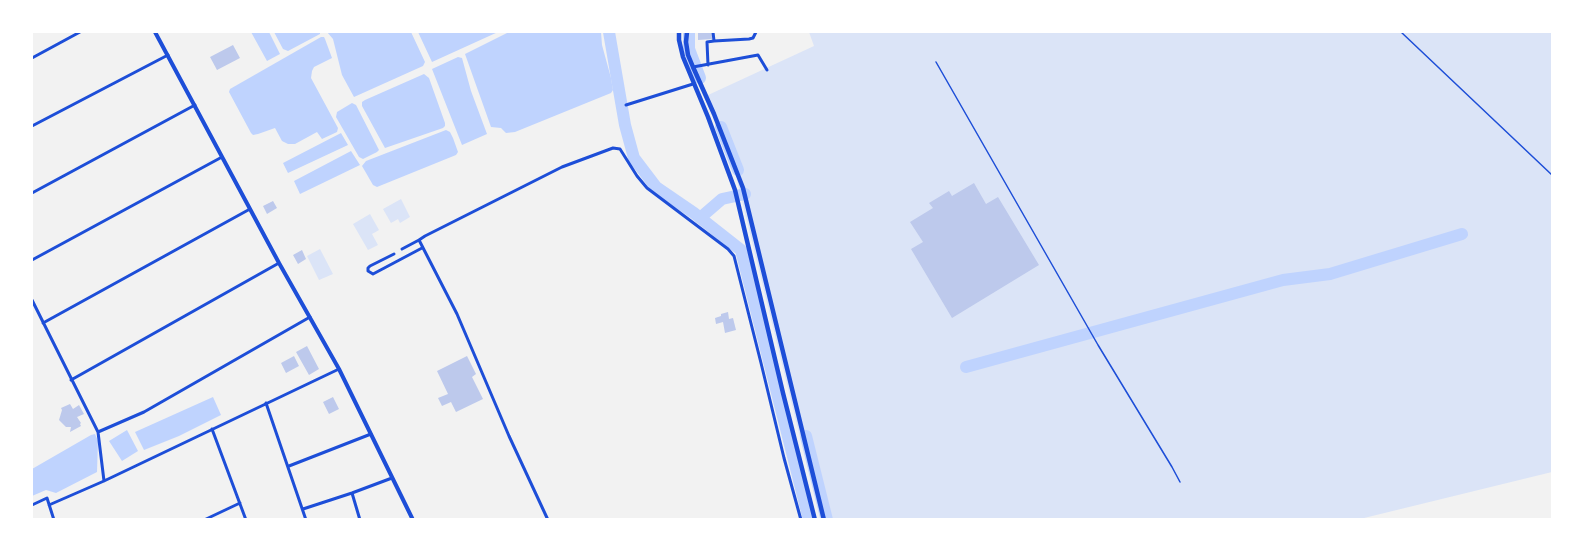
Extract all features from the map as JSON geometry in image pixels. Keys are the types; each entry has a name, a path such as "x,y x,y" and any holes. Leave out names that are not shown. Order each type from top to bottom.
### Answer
{"main road":[{"path":"156,32 279,263 339,369 412,519"},
{"path":"679,32 679,40 686,56 693,84 735,190 815,519"},
{"path":"687,32 686,56 695,67 743,188 824,519"},
{"path":"742,218 749,215"},
{"path":"802,472 812,469"}],"street":[{"path":"32,58 80,32"},
{"path":"713,32 714,41"},
{"path":"708,65 707,42 749,39 753,38 756,32"},
{"path":"32,126 168,55"},
{"path":"695,67 758,55 766,70"},
{"path":"626,105 693,84"},
{"path":"32,193 195,105"},
{"path":"402,249 562,167 605,149 617,148 648,188 734,256 801,519"},
{"path":"32,260 222,157"},
{"path":"43,323 250,209"},
{"path":"419,240 457,314 509,436 548,519"},
{"path":"394,254 368,268 369,273 373,274 423,248"},
{"path":"71,380 279,263"},
{"path":"32,300 98,432 104,481"},
{"path":"98,432 144,412 310,317"},
{"path":"49,505 339,369"},
{"path":"266,403 306,519"},
{"path":"212,429 246,519"},
{"path":"289,466 372,434"},
{"path":"303,509 352,494 392,478"},
{"path":"352,494 360,519"},
{"path":"32,505 46,498 54,519"},
{"path":"204,519 240,503"}],"lane":[{"path":"1401,32 1552,175"},
{"path":"936,62 1180,483"}],"shaded area":[{"path":"809,32 1552,32 1552,472 1360,519 820,519 730,152 706,96 814,46"},
{"path":"401,199 410,217 400,223 398,219 391,223 383,209"},
{"path":"370,214 379,230 372,234 378,245 368,250 353,224"},
{"path":"320,249 333,274 319,280 307,256"}],"water":[{"path":"251,32 269,32 280,54 267,61"},
{"path":"274,32 320,32 320,34 288,51 283,49"},
{"path":"327,32 411,32 425,62 423,66 354,97 342,75 333,39"},
{"path":"418,32 498,32 432,62"},
{"path":"509,32 601,32 613,90 611,93 515,132 506,133 501,128 491,127 465,54"},
{"path":"324,37 332,58 314,67 311,78 338,128 337,132 322,139 317,132 295,144 282,141 275,128 253,135 229,92 230,89"},
{"path":"458,57 462,58 487,134 462,145 432,69"},
{"path":"424,74 429,78 445,126 385,148 362,102"},
{"path":"352,103 356,105 379,150 363,159 359,157 336,117 337,112"},
{"path":"446,130 453,138 458,152 456,155 377,187 373,185 362,166 366,161"},
{"path":"341,133 348,145 288,173 283,163"},
{"path":"351,151 360,165 300,194 294,181"},
{"path":"213,397 221,415 144,450 135,432"},
{"path":"127,430 138,451 122,461 109,441"},
{"path":"95,434 98,441 97,472 56,493 46,490 32,496 32,469"}],"building":[{"path":"698,32 712,32 712,39 698,40"},
{"path":"233,45 240,58 217,70 210,57"},
{"path":"974,183 986,204 998,197 1039,265 952,318 911,249 923,242 910,222 933,208 929,203 949,191 952,196"},
{"path":"273,201 277,208 267,214 263,206"},
{"path":"302,250 306,259 298,264 293,255"},
{"path":"728,312 729,319 733,318 736,330 725,333 723,322 716,324 715,318"},
{"path":"307,346 319,369 309,375 296,352"},
{"path":"294,356 299,366 286,373 281,363"},
{"path":"467,356 476,374 472,377 483,399 456,412 451,402 442,406 438,398 448,394 437,371"},
{"path":"333,397 339,409 329,414 323,402"},
{"path":"70,404 73,409 79,405 84,414 77,417 81,426 70,432 71,427 66,427 59,420 61,408"}],"waterway":[{"path":"609,32 625,125 634,158 656,187 741,250 809,520"},
{"path":"689,32 689,49 700,78"},
{"path":"721,127 738,170"},
{"path":"700,218 722,199 745,194"},
{"path":"966,367 1283,280 1330,274 1462,234"},
{"path":"806,436 827,520"}]}
